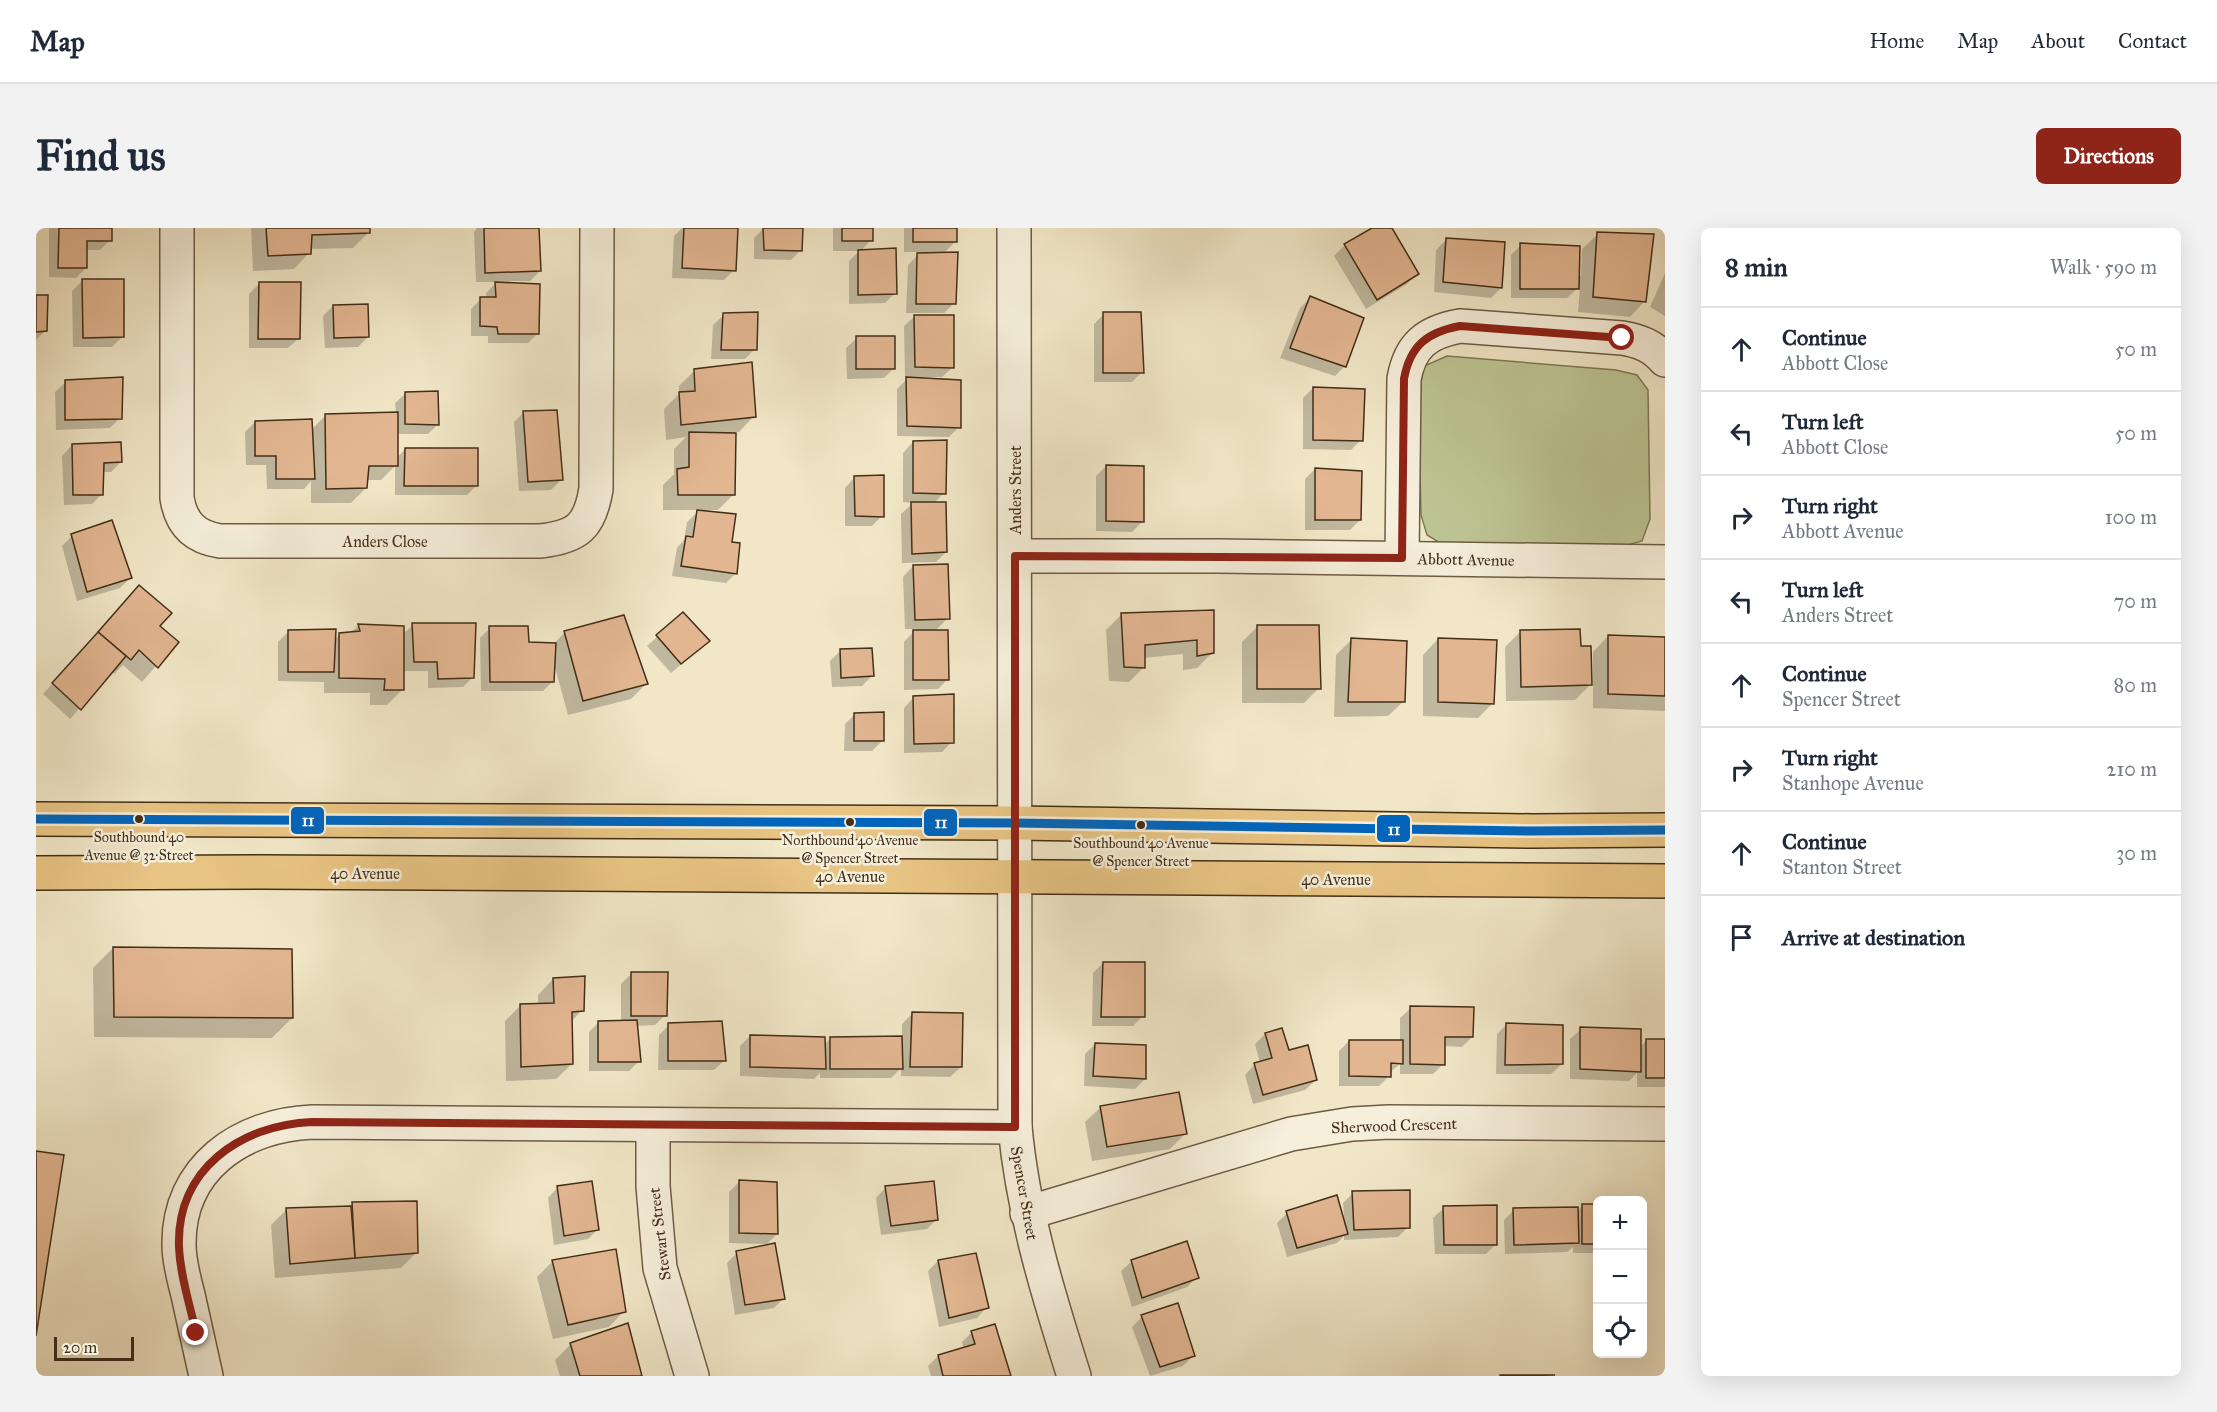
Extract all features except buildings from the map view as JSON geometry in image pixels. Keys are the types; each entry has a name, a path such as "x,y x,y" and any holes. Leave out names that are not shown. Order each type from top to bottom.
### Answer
{"main road":[{"path":"36,819 1015,823 1532,831 1665,830"},
{"name":"40 Avenue","path":"36,873 1665,880"}],"street":[{"name":"Anders Close","path":"177,228 177,498 179,511 191,530 209,540 220,542 540,541 571,535 583,526 590,516 596,489 597,228"},
{"name":"Anders Street","path":"1014,228 1015,823"},
{"path":"1402,558 1404,379 1406,365 1415,348 1427,337 1460,326 1622,338 1650,346 1665,360"},
{"name":"Abbott Avenue","path":"1015,556 1665,562"},
{"name":"Spencer Street","path":"1015,823 1015,1127 1027,1213 1038,1261 1074,1376"},
{"name":"Sherwood Crescent","path":"1027,1213 1259,1143 1321,1128 1389,1122 1665,1124"},
{"path":"206,1376 180,1264 182,1215 189,1196 205,1169 218,1155 246,1136 262,1130 294,1123 1015,1127"},
{"name":"Stewart Street","path":"653,1125 653,1186 660,1268 692,1376"}],"green space":[{"path":"1447,356 1616,370 1637,375 1648,390 1650,519 1642,541 1621,547 1445,546 1427,535 1421,515 1418,385 1422,367"}],"transit line":[{"name":"11","path":"36,819 1015,823 1532,831 1665,830"}],"place":[{"name":"Southbound 40 Avenue @ 32 Street","path":"139,819"},
{"name":"Northbound 40 Avenue @ Spencer Street","path":"850,822"},
{"name":"Southbound 40 Avenue @ Spencer Street","path":"1141,825"}],"route":[{"path":"196,1333 180,1264 179,1247 182,1215 189,1196 205,1169 218,1155 246,1136 277,1125 312,1122 1015,1127 1015,556 1402,558 1404,379 1406,365 1415,348 1427,337 1460,326 1622,338"}]}
